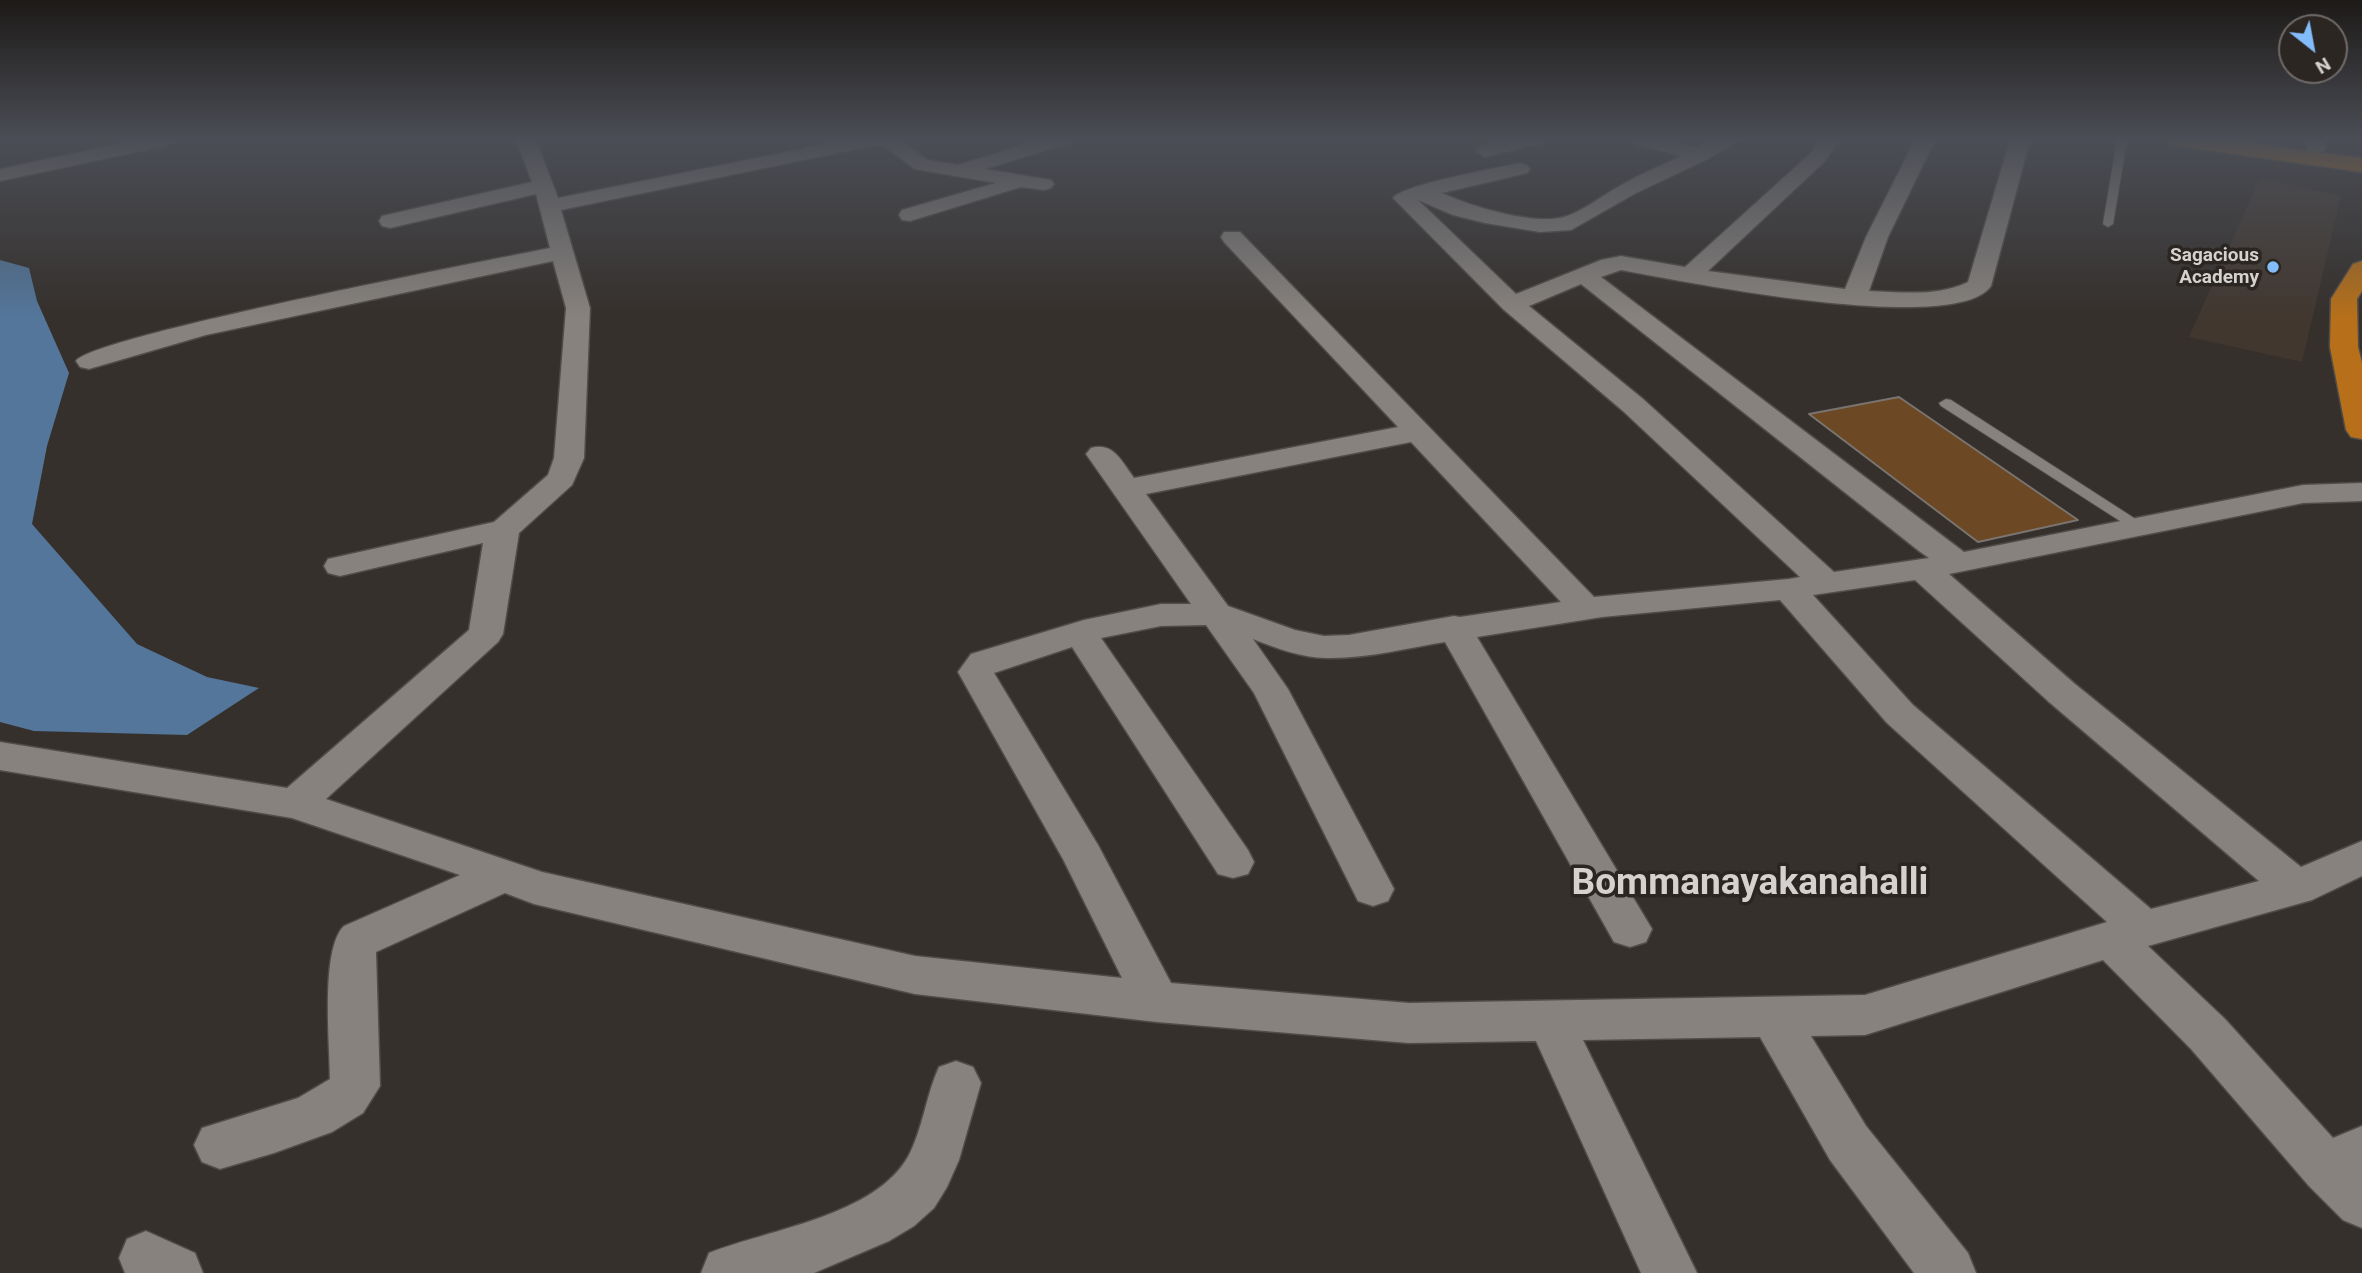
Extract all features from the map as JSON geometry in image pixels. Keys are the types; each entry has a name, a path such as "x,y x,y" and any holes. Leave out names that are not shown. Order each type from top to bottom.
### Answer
{"highway":[{"path":"2362,269 2344,299 2344,347 2362,429"}],"street":[{"path":"390,221 526,199"},
{"path":"295,804 486,634 500,540 505,529 561,479 569,458 578,309 548,199"},
{"path":"909,215 970,199"},
{"path":"1405,199 1512,304 1633,405 1826,583"},
{"path":"1439,199 1461,210 1540,225 1577,221 1612,199"},
{"path":"1690,275 1772,199"},
{"path":"1854,298 1877,237 1896,199"},
{"path":"1512,304 1609,265 1621,263 1854,298 1933,299 1974,292 1979,286 2003,199"},
{"path":"1232,237 1586,608"},
{"path":"89,361 119,350 204,328 561,252"},
{"path":"1584,275 1930,544 1959,563"},
{"path":"1126,489 1418,432"},
{"path":"1101,454 1270,689 1373,889"},
{"path":"1157,1002 1083,856 977,677 976,672 984,662 1080,633 1161,615 1218,614 1288,640 1324,646 1349,646 1454,627 1586,608 1788,589 1959,563 2303,494 2362,492"},
{"path":"340,566 505,529"},
{"path":"1922,568 2062,693 2297,888"},
{"path":"1788,589 1900,714 2127,934 2208,1034 2350,1174"},
{"path":"1454,627 1630,929"},
{"path":"1080,633 1233,862"},
{"path":"0,755 295,804 505,874 534,887 915,975 1157,1002 1409,1023 1865,1015 2127,934 2297,888 2362,857"},
{"path":"220,1146 324,1112 343,1102 355,1086 352,957 355,944 360,939 505,874"},
{"path":"1773,1016 1848,1143 1948,1273"},
{"path":"1550,1020 1669,1273"},
{"path":"729,1273 861,1228 901,1206 929,1171 956,1083"}],"lane":[{"path":"2108,224 2112,199"},
{"path":"1945,403 2140,527"}],"shaded area":[{"name":"Sagacious Academy","path":"2250,199 2340,199 2302,362 2189,337"}],"water":[{"path":"0,260 29,268 37,301 69,373 47,446 32,524 137,644 207,677 259,688 187,735 34,731 0,722"}],"building":[{"path":"1899,397 2078,520 1978,542 1809,414"}],"place":[{"name":"Sagacious Academy","path":"2273,267"}],"district":[{"name":"Bommanayakanahalli","path":"1750,885"}]}
